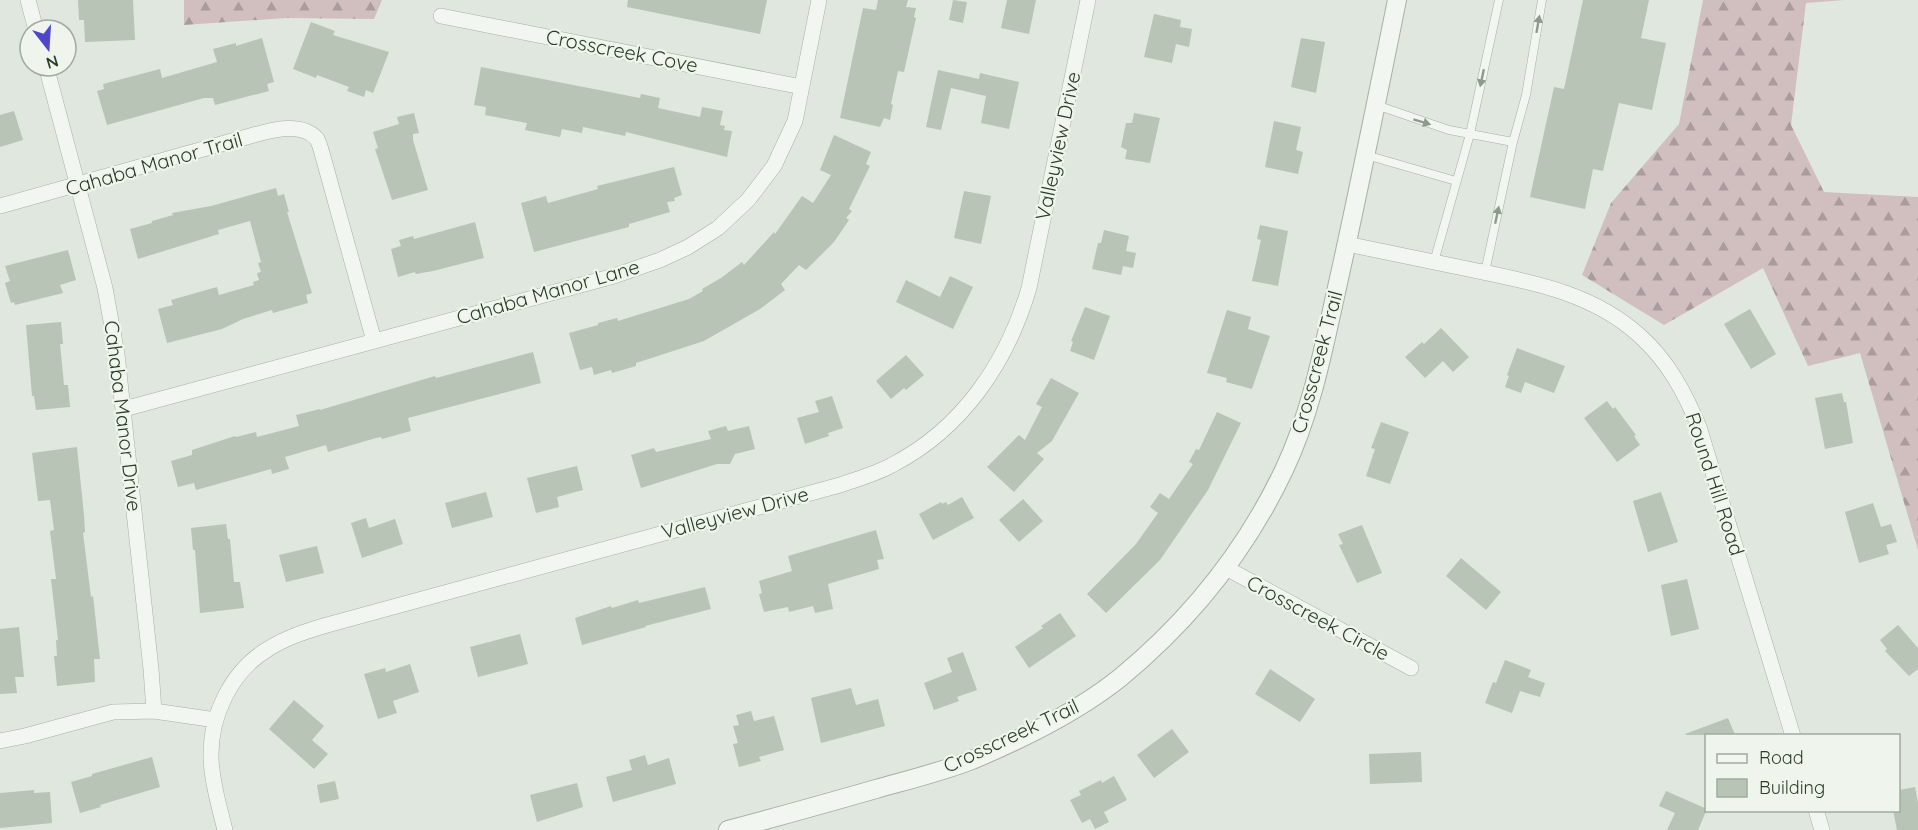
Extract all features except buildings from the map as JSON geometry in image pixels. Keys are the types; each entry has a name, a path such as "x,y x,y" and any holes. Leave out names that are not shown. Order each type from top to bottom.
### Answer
{"street":[{"path":"28,0 33,18"},
{"name":"Cahaba Manor Lane","path":"124,409 614,276 660,260 688,247 718,228 748,200 774,166 795,122 819,0"},
{"name":"Valleyview Drive","path":"225,830 211,760 216,720 228,691 244,670 266,650 290,637 327,625 840,485 892,465 953,422 975,398 992,372 1022,314 1088,0"},
{"name":"Crosscreek Trail","path":"728,830 972,760 1052,722 1120,677 1174,627 1226,568 1275,488 1303,422 1316,381 1347,244 1397,0"},
{"name":"Crosscreek Cove","path":"441,16 802,87"},
{"name":"Cahaba Manor Drive","path":"49,78 105,288 117,354 154,711"},
{"name":"Cahaba Manor Trail","path":"0,206 249,137 292,129 308,133 317,140 322,153 374,341"},
{"name":"Round Hill Road","path":"1347,244 1485,272 1566,292 1597,305 1641,337 1674,375 1699,428 1715,473 1793,734"},
{"name":"Crosscreek Circle","path":"1226,568 1411,668"},
{"path":"0,741 113,712 154,711 216,720"},
{"path":"1816,812 1820,829"}],"lane":[{"path":"1434,262 1470,134 1499,0"},
{"path":"1485,272 1513,142 1526,95 1542,0"},
{"path":"1376,105 1440,127 1513,142"},
{"path":"1365,154 1456,182"}],"green space":[{"path":"184,0 382,0 374,19 287,18 184,25"},
{"path":"1703,0 1844,0 1806,3 1791,125 1824,192 1918,197 1918,550 1860,353 1808,366 1763,268 1664,325 1582,275 1611,203 1679,124"}]}
